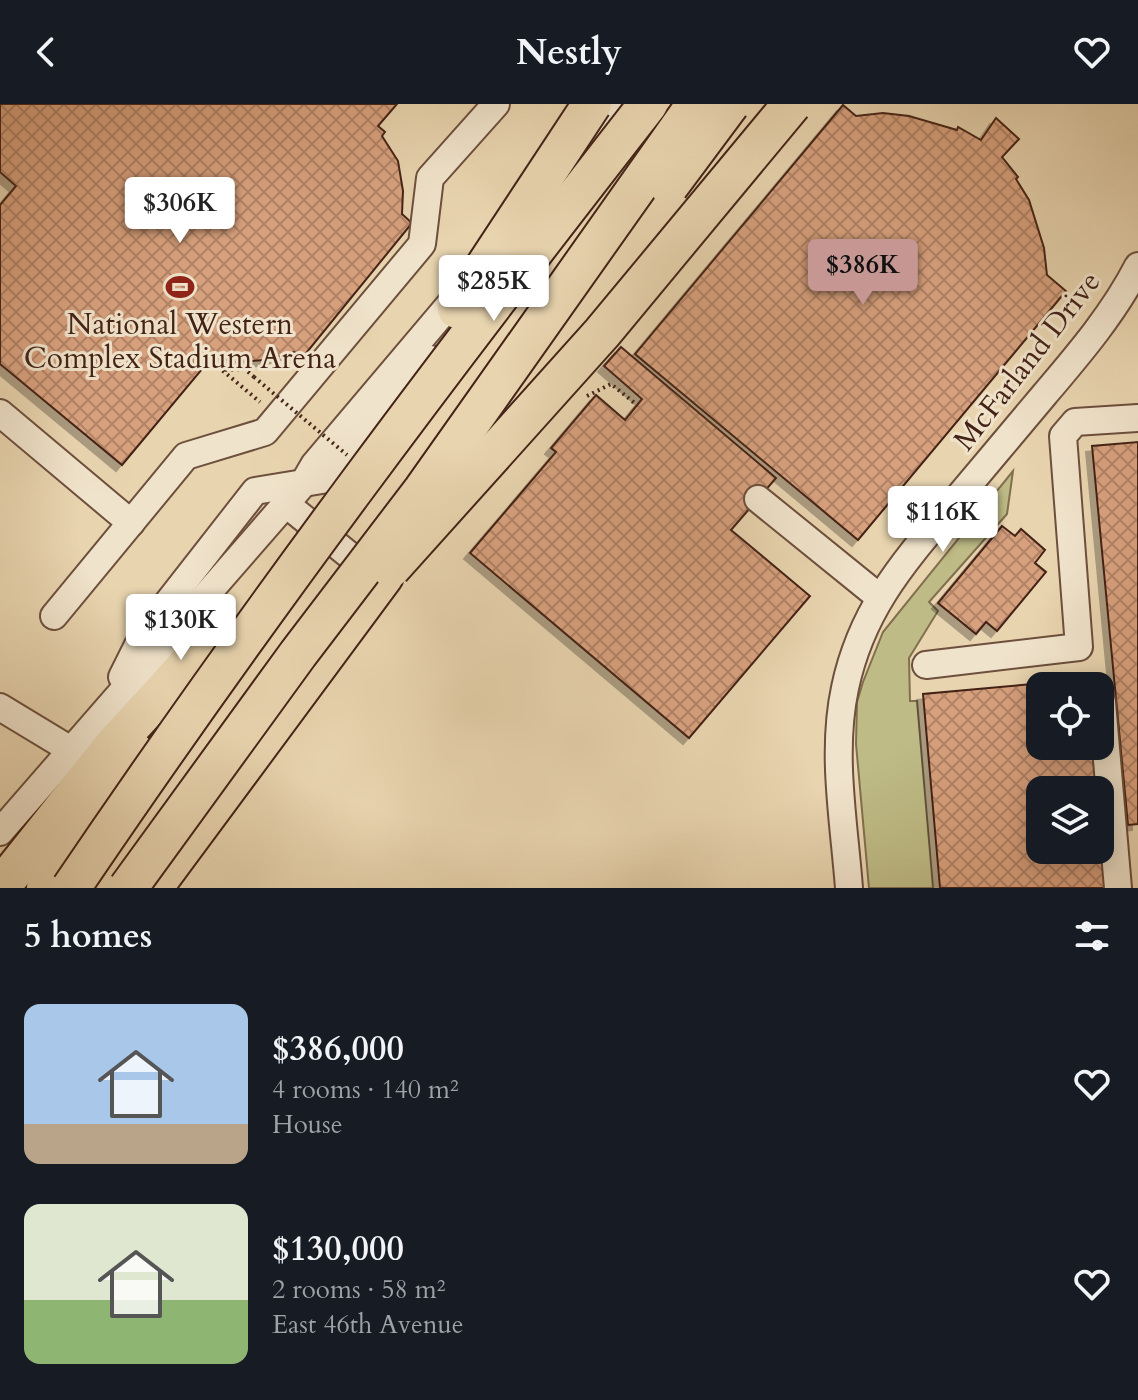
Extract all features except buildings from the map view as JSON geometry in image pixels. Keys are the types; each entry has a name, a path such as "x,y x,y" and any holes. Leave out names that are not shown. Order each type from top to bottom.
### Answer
{"highway":[{"path":"474,286 592,104"},
{"path":"46,888 215,635 474,286 617,104"},
{"path":"71,888 269,604 495,300 648,104"},
{"path":"128,888 298,654 423,490 696,104"},
{"path":"162,877 371,570 730,104"},
{"path":"371,570 602,333 792,104"},
{"path":"0,888 114,745 215,635"}],"street":[{"path":"0,832 295,494 314,465 617,104"},
{"path":"295,494 328,479 648,104"},
{"path":"54,616 186,456 265,432 278,417 422,244 430,178 488,107"},
{"name":"McFarland Drive","path":"849,888 840,777 840,715 853,654 879,597 894,574 1128,300 1138,266"},
{"path":"0,413 131,523"},
{"path":"926,665 1079,647 1063,436 1075,422 1138,418"},
{"path":"295,494 371,570"},
{"path":"758,499 879,597"},
{"path":"7,711 71,750"},
{"path":"1107,760 1118,888"}],"path":[{"path":"254,377 245,369 222,370 278,417"}],"shaded area":[{"path":"1013,471 1007,514 929,602 938,611 909,658 910,701 917,701 933,888 869,888 856,744 857,702 863,682 883,632"}],"place":[{"name":"National Western Complex Stadium Arena","path":"180,287"}]}
